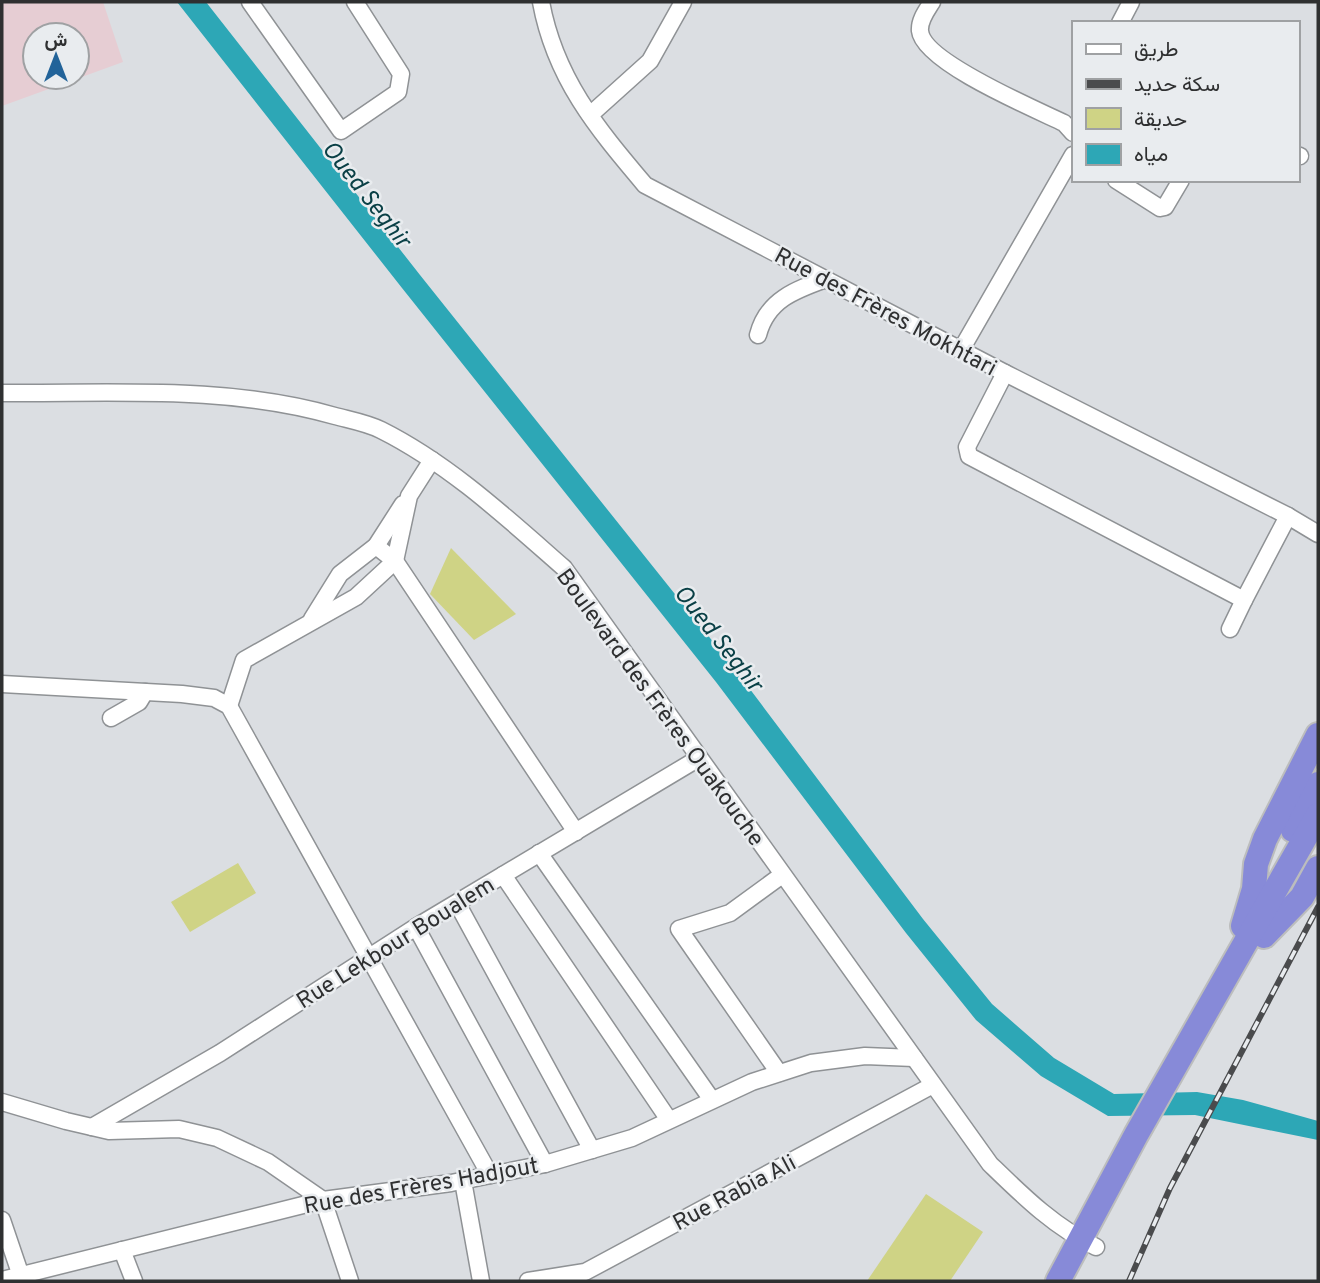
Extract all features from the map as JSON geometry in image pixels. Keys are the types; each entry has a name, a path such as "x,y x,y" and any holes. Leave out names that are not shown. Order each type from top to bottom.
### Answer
{"highway":[{"path":"1058,1281 1088,1243 1176,1080 1232,968 1307,780 1318,735"},
{"path":"1176,1080 1264,936 1281,891 1318,815"},
{"path":"1232,968 1318,838"},
{"path":"1264,936 1302,897 1318,868"},
{"path":"1077,1281 1088,1243"}],"street":[{"path":"250,2 341,131 398,92 401,74 355,2"},
{"name":"Rue des Frères Mokhtari","path":"541,2 547,33 566,78 605,138 645,185 1005,373 1288,516 1318,534"},
{"path":"590,116 650,61 683,2"},
{"path":"932,2 923,16 920,31 926,45 937,56 962,73 1064,124 1072,132"},
{"path":"1121,21 1131,2"},
{"path":"961,350 1072,157"},
{"path":"1119,182 1160,208 1165,207 1171,200 1180,182"},
{"path":"758,335 761,325 778,300 794,290 826,279"},
{"path":"1005,373 967,447 969,456 1244,600"},
{"name":"Boulevard des Frères Ouakouche","path":"2,393 228,395 307,408 379,429 432,460 498,510 564,568 990,1164 1035,1208 1088,1243"},
{"path":"229,705 244,660 356,597 409,496 432,460"},
{"path":"309,623 340,574 380,554 409,496"},
{"path":"1230,629 1288,516"},
{"path":"380,554 576,832"},
{"path":"2,684 214,698 229,705 490,1175"},
{"path":"111,718 139,702 145,692"},
{"name":"Rue Lekbour Boualem","path":"92,1127 220,1053 416,928 699,758"},
{"path":"539,853 712,1100"},
{"path":"503,875 669,1120"},
{"path":"779,1073 679,929 730,913 782,875"},
{"path":"457,903 592,1150"},
{"path":"416,928 545,1164"},
{"name":"Rue des Frères Hadjout","path":"2,1280 31,1277 122,1250 323,1200 463,1181 545,1164 632,1138 752,1082 811,1063 865,1056 914,1058"},
{"name":"Rue Rabia Ali","path":"528,1281 585,1277 933,1086"},
{"path":"4,1104 110,1131 179,1129 217,1138 268,1163 323,1200 350,1281"},
{"path":"463,1181 481,1281"},
{"path":"2,1220 31,1277"},
{"path":"122,1250 134,1281"}],"shaded area":[{"path":"2,2 103,2 123,62 91,74 91,21 21,21 21,91 43,91 2,106"}],"green space":[{"path":"451,548 516,614 474,640 430,594"},
{"path":"238,863 256,893 190,932 171,902"},
{"path":"926,1194 983,1232 950,1281 867,1281"}],"water":[{"path":"177,2 206,2 734,668 923,919 992,1004 1054,1058 1114,1094 1197,1092 1243,1100 1318,1121 1318,1140 1195,1115 1108,1116 1041,1076 976,1020 906,933 716,682"}],"railway":[{"path":"1129,1281 1170,1188 1318,907"}],"water label":[{"name":"Oued Seghir","path":"367,194"},
{"name":"Oued Seghir","path":"719,638"}]}
